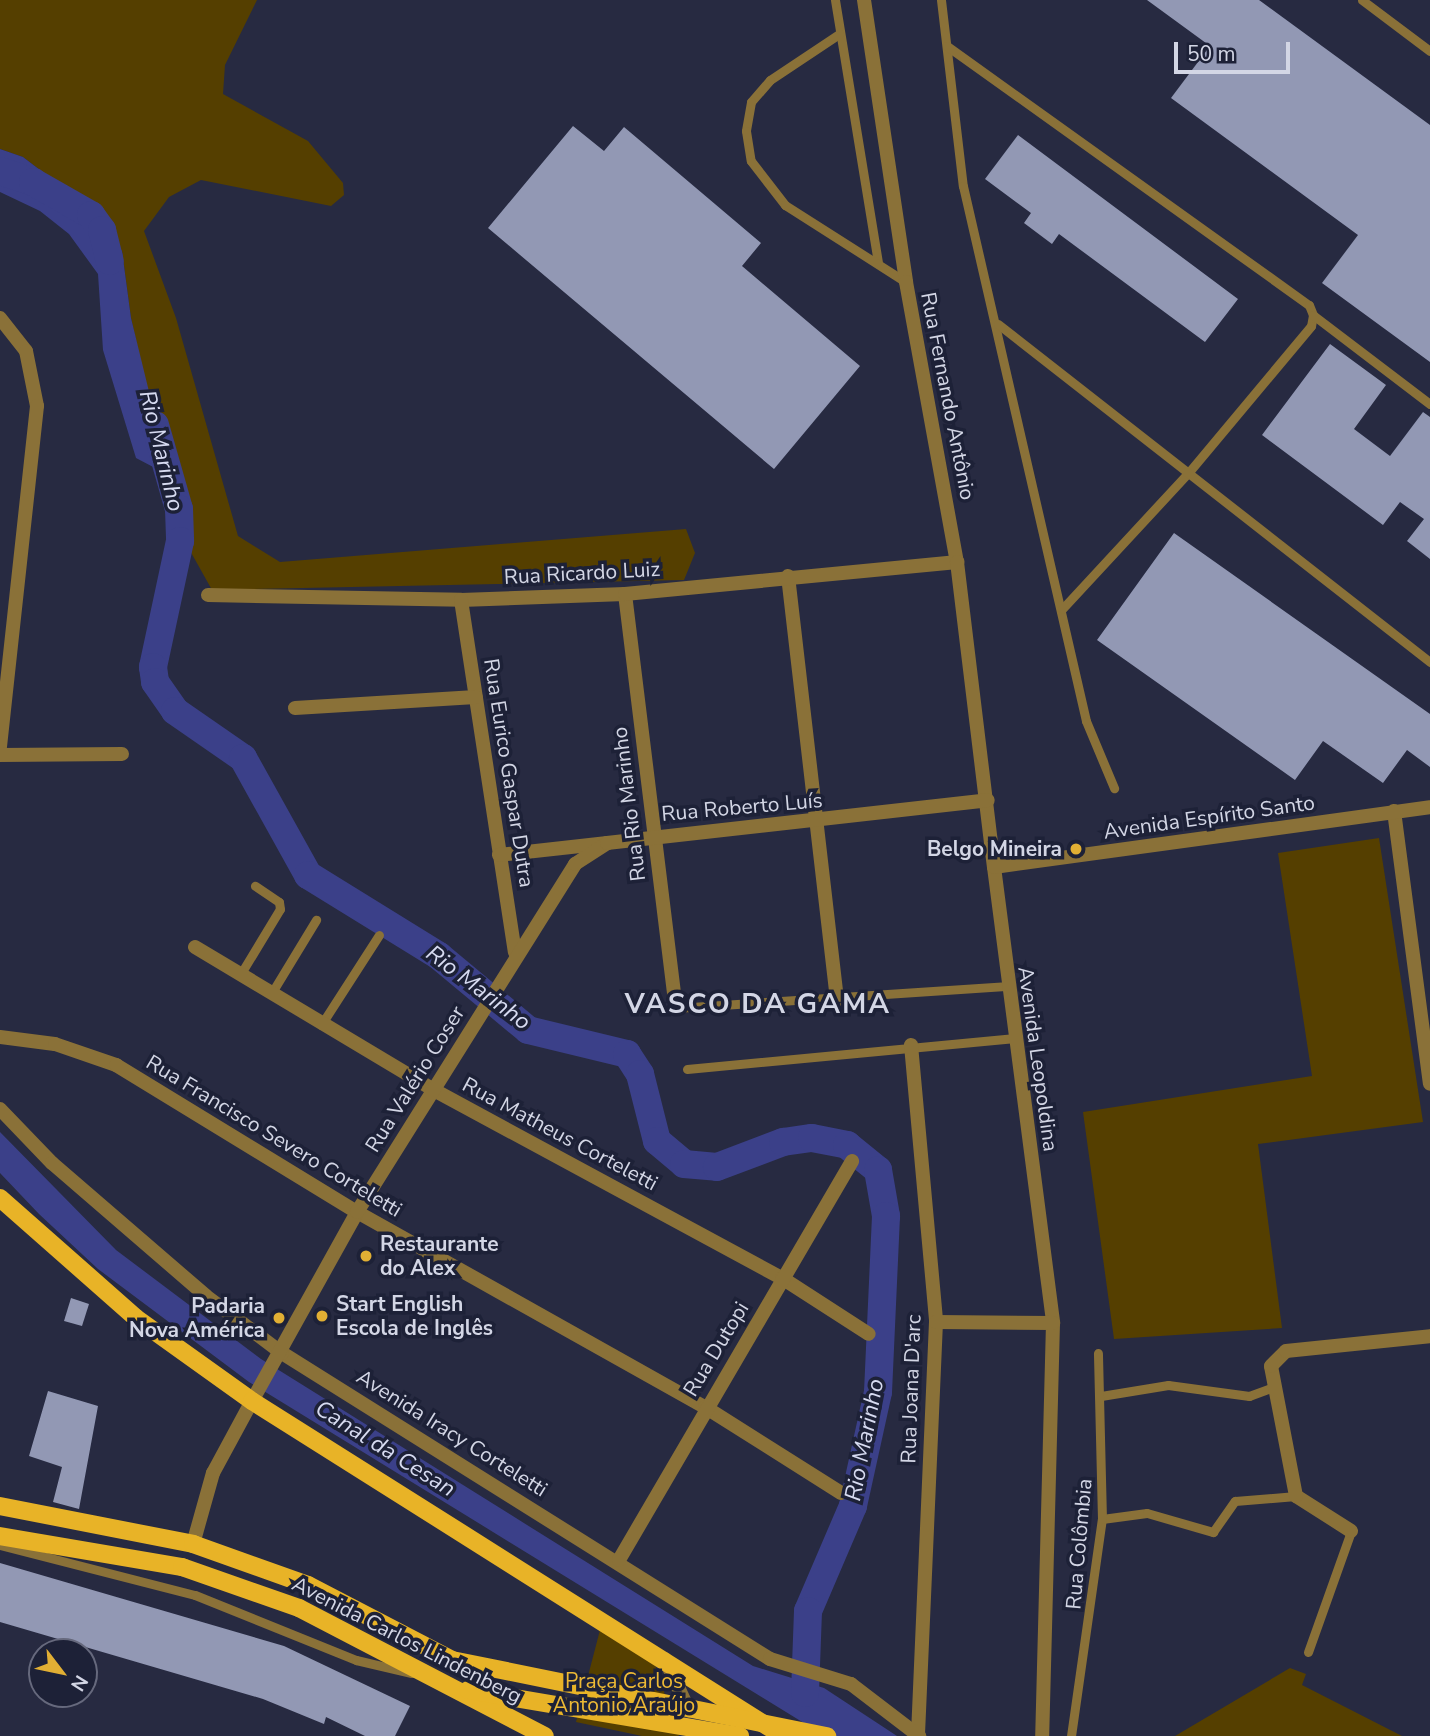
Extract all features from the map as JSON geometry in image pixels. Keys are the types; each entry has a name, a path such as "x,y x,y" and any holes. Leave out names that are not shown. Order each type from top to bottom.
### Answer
{"main road":[{"path":"0,1198 136,1318 254,1397 783,1736"},
{"name":"Avenida Carlos Lindenberg","path":"0,1506 192,1544 308,1585 435,1652 568,1686 827,1736"},
{"name":"Avenida Carlos Lindenberg","path":"0,1536 182,1567 299,1608 425,1676 545,1736"},
{"path":"425,1676 457,1688 740,1736"}],"street":[{"name":"Rua Fernando Antônio","path":"864,0 906,282 957,562 988,800"},
{"path":"0,318 26,351 37,406 0,748"},
{"name":"Rua Ricardo Luiz","path":"208,596 461,600 625,594 788,576 957,562"},
{"path":"788,576 813,822 837,1000"},
{"name":"Rua Rio Marinho","path":"625,594 676,1009"},
{"name":"Rua Eurico Gaspar Dutra","path":"461,600 515,952"},
{"path":"295,708 476,697"},
{"path":"0,755 122,754"},
{"name":"Rua Roberto Luís","path":"499,855 654,836 813,822 988,800"},
{"name":"Avenida Leopoldina","path":"988,800 1005,986 1054,1323 1042,1736"},
{"name":"Avenida Espírito Santo","path":"993,867 1430,807"},
{"path":"1394,811 1424,997 1430,1084"},
{"name":"Rua Valério Coser","path":"192,1544 213,1473 254,1397 282,1353 357,1213 563,877 607,843"},
{"name":"Rua Matheus Corteletti","path":"195,947 321,1025 432,1089 782,1278 869,1334"},
{"name":"Rua Francisco Severo Corteletti","path":"0,1037 55,1044 116,1065 357,1213 705,1407 841,1493"},
{"name":"Rua Joana D'arc","path":"911,1045 936,1322 918,1736"},
{"name":"Avenida Iracy Corteletti","path":"0,1109 52,1163 282,1353 619,1560 770,1659 824,1675 866,1693 918,1736"},
{"name":"Rua Dutopi","path":"619,1560 705,1407 852,1161"},
{"path":"936,1322 1054,1323"},
{"path":"1351,1531 1296,1496 1271,1366 1286,1351 1430,1336"},
{"path":"665,1659 681,1701 710,1736"}],"lane":[{"path":"835,0 878,264"},
{"path":"941,0 963,186 998,324 1087,721 1114,788"},
{"path":"1362,0 1430,51"},
{"path":"839,34 770,80 751,102 746,131 751,161 785,205 906,282"},
{"path":"947,46 1309,305 1313,315 1430,404"},
{"path":"1062,609 1188,473 1311,326 1313,315"},
{"path":"998,324 1430,662"},
{"path":"240,975 280,909 279,902 255,886"},
{"path":"271,994 316,920"},
{"path":"321,1025 379,935"},
{"path":"676,1009 837,1000 1005,986"},
{"path":"687,1069 911,1045 1013,1038"},
{"name":"Rua Colômbia","path":"1071,1736 1102,1518 1098,1353"},
{"path":"1101,1396 1168,1385 1249,1396 1273,1387"},
{"path":"1102,1518 1147,1513 1213,1532 1235,1501 1296,1496"},
{"path":"1308,1652 1351,1531"},
{"path":"0,1545 195,1595 356,1660 425,1676"}],"green space":[{"path":"0,0 257,0 225,65 223,94 308,141 343,183 344,195 331,206 201,180 169,197 144,231 176,318 238,536 280,562 686,529 695,553 684,580 212,590 179,531 131,318 122,251 57,183 23,157 0,149"},
{"path":"1379,838 1423,1122 1258,1144 1282,1328 1114,1339 1083,1112 1312,1076 1278,853"},
{"name":"Praça Carlos Antonio Araújo","path":"600,1630 655,1665 679,1736 642,1736 576,1722"},
{"path":"1290,1668 1306,1674 1302,1685 1402,1736 1175,1736"}],"water":[{"path":"0,149 23,157 57,183 122,251 131,318 166,461 157,469 136,458 103,350 98,274 69,234 40,211 0,192"},
{"name":"Canal da Cesan","path":"0,1132 116,1250 261,1359 753,1666 824,1688 897,1736 825,1736 249,1382 98,1269 39,1214 0,1173"}],"building":[{"path":"1147,0 1259,0 1430,125 1430,362 1322,283 1358,235 1171,98 1210,46"},
{"path":"573,126 604,151 624,127 761,243 742,266 860,366 774,469 488,228"},
{"path":"1018,135 1238,299 1205,342 1059,234 1052,244 1024,223 1031,213 985,179"},
{"path":"1330,344 1386,385 1354,429 1390,456 1423,412 1430,417 1430,559 1407,541 1424,519 1400,502 1383,525 1262,435"},
{"path":"1174,533 1430,714 1430,767 1407,750 1383,783 1323,741 1295,780 1097,640"},
{"path":"71,1298 89,1304 82,1326 64,1321"},
{"path":"48,1391 98,1406 79,1509 53,1502 62,1467 29,1456"},
{"path":"0,1563 284,1646 410,1706 395,1736 365,1736 326,1717 324,1724 263,1699 98,1651 98,1638 55,1638 0,1622"}],"waterway":[{"name":"Rio Marinho","path":"0,171 33,182 91,215 102,230 110,261"},
{"name":"Rio Marinho","path":"155,425 179,509 180,541 153,667 155,682 175,711 243,758 308,875 439,956 528,1030 627,1054 640,1074 657,1141 684,1164 717,1167 783,1142 812,1138 847,1145 878,1170 886,1216 878,1392 853,1506 808,1611 805,1693"}],"place":[{"name":"Belgo Mineira","path":"1076,849"},
{"name":"Restaurante do Alex","path":"366,1256"},
{"name":"Start English Escola de Inglês","path":"322,1316"},
{"name":"Padaria Nova América","path":"279,1318"}],"district":[{"name":"VASCO DA GAMA","path":"758,1004"}]}
